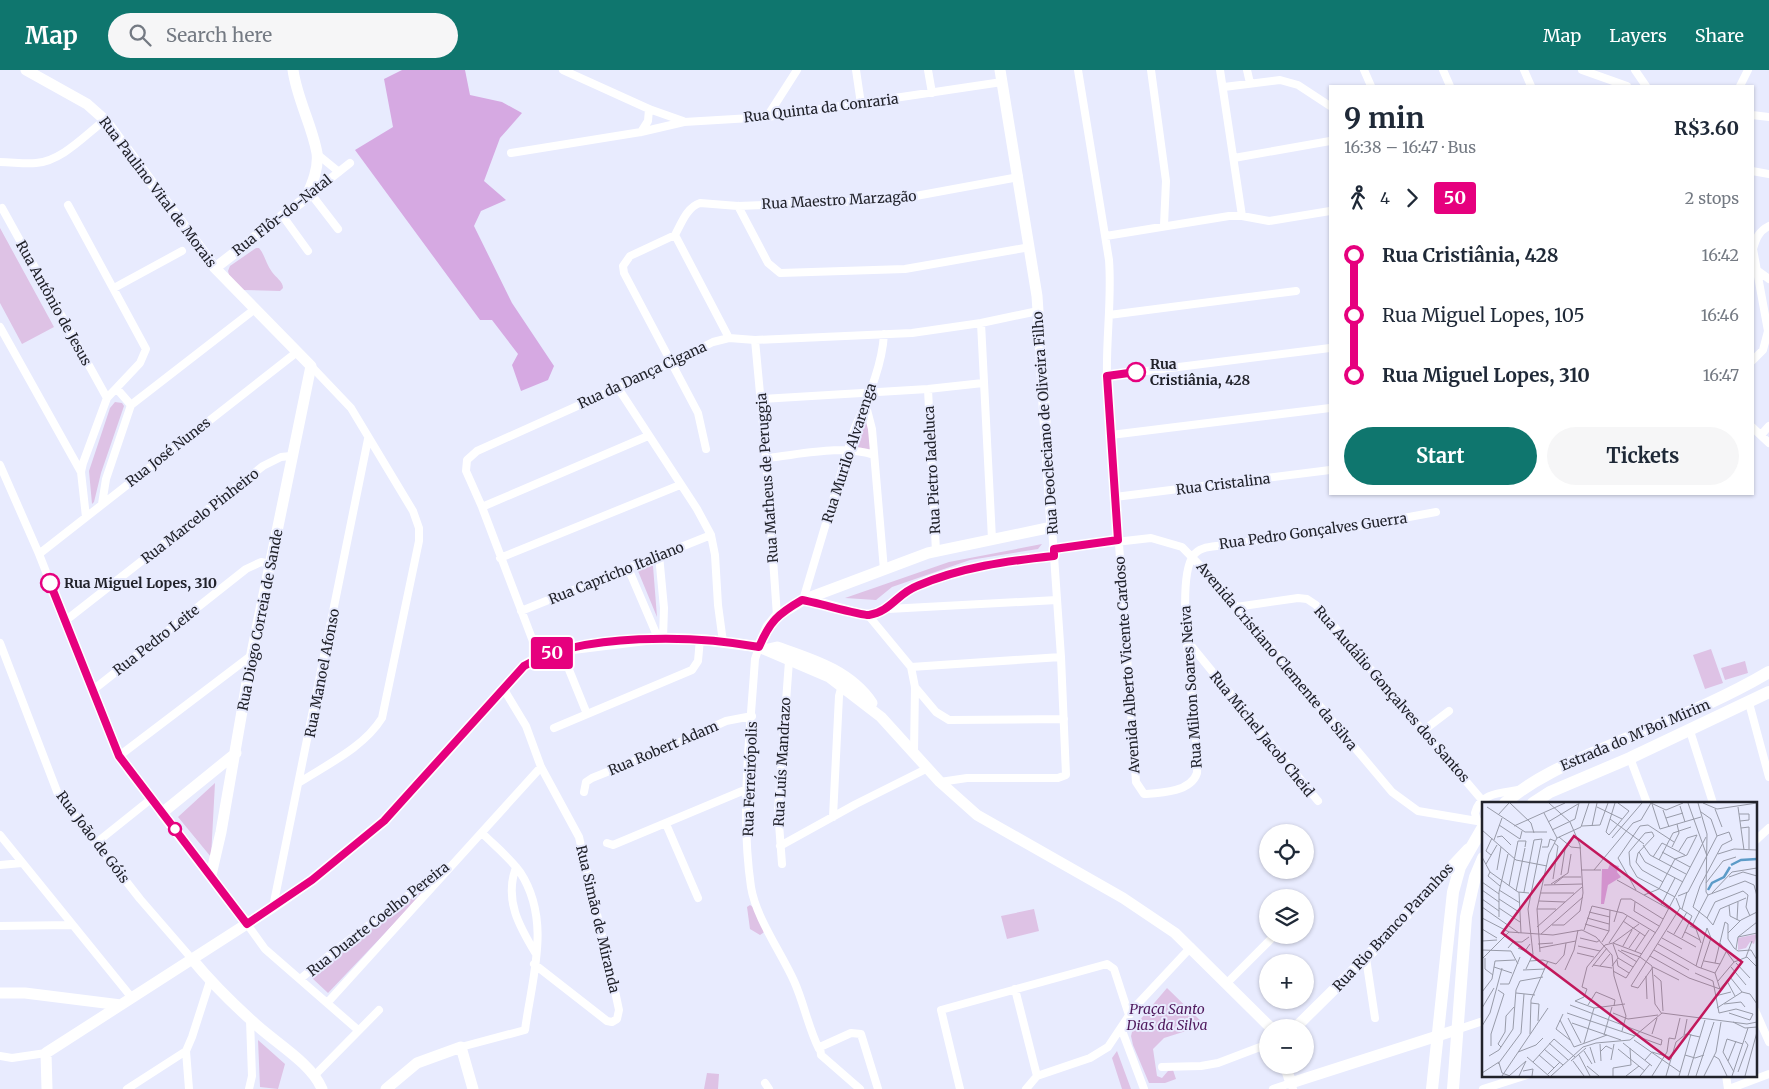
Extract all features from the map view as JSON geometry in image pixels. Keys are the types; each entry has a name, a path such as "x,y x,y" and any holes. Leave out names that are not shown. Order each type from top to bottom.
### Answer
{"main road":[{"name":"Estrada do M'Boi Mirim","path":"1506,802 1520,790 1569,763 1714,702 1769,672"},
{"name":"Estrada do M'Boi Mirim","path":"1535,802 1550,792 1630,758 1769,692"},
{"path":"1432,1089 1449,911 1456,877 1481,823"},
{"path":"1453,1089 1466,917 1479,881 1482,864"}],"street":[{"name":"Rua Paulino Vital de Morais","path":"26,70 87,104 105,120 215,268 312,366"},
{"path":"293,70 300,103 317,154 308,196 338,229"},
{"path":"563,70 649,109 684,122"},
{"path":"767,117 797,70"},
{"path":"856,70 861,104"},
{"path":"928,70 932,93"},
{"name":"Rua Deocleciano de Oliveira Filho","path":"940,782 966,778 1063,778 1067,769 1038,311 1019,177 1000,70"},
{"name":"Avenida Alberto Vicente Cardoso","path":"1078,70 1106,236 1111,284 1106,340 1107,376 1136,782"},
{"path":"1151,70 1166,181 1164,225"},
{"path":"1220,70 1242,216"},
{"path":"1248,70 1250,83"},
{"path":"1364,70 1371,85"},
{"path":"1443,70 1450,85"},
{"path":"1524,70 1531,85"},
{"path":"1582,70 1608,83 1621,85"},
{"path":"1635,70 1645,85"},
{"path":"1740,85 1748,70"},
{"path":"1224,87 1280,80 1289,81 1329,105"},
{"name":"Rua Quinta da Conraria","path":"511,153 641,132 684,122 767,117 1002,82"},
{"path":"641,132 648,121 649,109"},
{"path":"1754,114 1769,117"},
{"path":"0,162 36,163 49,160 63,152 105,120"},
{"path":"1234,158 1329,141"},
{"path":"317,154 339,172"},
{"name":"Rua Flôr-do-Natal","path":"215,268 350,163"},
{"path":"1754,171 1769,174"},
{"name":"Rua Maestro Marzagão","path":"675,235 694,205 708,202 738,206 894,200 1019,177"},
{"path":"68,205 146,349 140,363 107,398 81,472"},
{"path":"738,206 768,263 780,273 905,269 1030,247"},
{"name":"Rua Antônio de Jesus","path":"2,208 107,398"},
{"path":"1106,236 1164,225 1242,216 1269,221 1329,211"},
{"path":"282,215 308,251"},
{"path":"1754,245 1756,237 1762,229 1769,226"},
{"path":"706,449 698,412 624,273 623,266 630,256 675,235 729,338"},
{"path":"114,288 182,250"},
{"path":"1754,253 1768,330 1763,350 1754,359"},
{"path":"1758,270 1769,279"},
{"path":"1109,315 1296,290"},
{"path":"102,504 106,478 131,405 255,309"},
{"name":"Rua da Dança Cigana","path":"539,657 482,507 466,471 467,460 471,455 539,421 673,363 706,345 729,338 755,340 912,333 981,323 1038,311"},
{"path":"981,323 992,539"},
{"path":"0,326 81,472 86,516"},
{"name":"Rua Murilo Alvarenga","path":"802,600 854,430 866,406 882,354 884,334"},
{"name":"Rua Matheus de Peruggia","path":"755,340 766,458 777,616"},
{"path":"1107,376 1329,348"},
{"name":"Rua José Nunes","path":"40,554 297,352"},
{"path":"300,782 362,740 382,718 419,541 417,520 350,408 312,366"},
{"name":"Rua Diogo Correia de Sande","path":"211,875 236,753 252,655 270,564 312,366"},
{"path":"761,399 928,389 983,383"},
{"path":"618,388 711,535 724,642"},
{"path":"117,389 131,405"},
{"name":"Rua Pietro Iadeluca","path":"928,389 936,552"},
{"path":"866,406 872,429 884,570"},
{"path":"1111,435 1329,408"},
{"path":"1761,435 1769,426"},
{"path":"1754,429 1769,443"},
{"path":"482,507 648,436"},
{"name":"Rua Manoel Afonso","path":"273,907 300,782 368,439"},
{"path":"766,458 847,452 866,452 874,455"},
{"name":"Rua Marcelo Pinheiro","path":"65,621 263,466 281,457 292,456"},
{"path":"0,465 40,554 119,756 211,875 265,949 358,1030"},
{"name":"Rua Cristalina","path":"1115,497 1329,470"},
{"path":"500,558 680,485"},
{"name":"Rua Pedro Gonçalves Guerra","path":"1193,556 1205,548 1355,527 1436,512"},
{"path":"764,648 768,627 777,616 802,600 936,552 1052,526"},
{"name":"Rua Capricho Italiano","path":"521,611 711,535"},
{"name":"Avenida Cristiano Clemente da Silva","path":"888,609 905,592 933,579 984,565 1118,540 1152,538 1166,541 1182,547 1193,556 1392,792 1418,811 1481,823"},
{"path":"659,555 664,608 661,638"},
{"name":"Rua Milton Soares Neiva","path":"1136,782 1144,794 1157,794 1182,788 1195,779 1198,760 1184,587 1193,556"},
{"name":"Rua Pedro Leite","path":"93,690 246,569 262,562 270,564"},
{"path":"628,568 661,638"},
{"name":"Rua Audálio Gonçalves dos Santos","path":"1236,607 1298,598 1316,605 1482,800"},
{"path":"802,600 868,615 888,609 1057,600"},
{"path":"868,615 911,667 915,687 914,752"},
{"path":"0,1063 12,1058 46,1053 312,880 384,821 524,666 539,657 561,650 661,638 724,642 764,648 777,647 839,672 857,685 881,717 940,782 976,815 1063,857 1175,933 1192,947 1261,1019"},
{"path":"554,728 692,670 698,661 700,640"},
{"name":"Rua João de Góis","path":"0,643 55,787 64,804 192,959"},
{"name":"Rua Michel Jacob Cheid","path":"1189,643 1318,801"},
{"path":"764,648 773,655 829,677 842,685 881,717"},
{"name":"Rua Ferreirópolis","path":"764,648 755,659 747,789 746,821 753,893 794,981 819,1050"},
{"path":"561,650 587,714"},
{"path":"119,756 252,655"},
{"path":"911,667 1061,657"},
{"name":"Rua Luís Mandrazo","path":"782,864 778,810 789,661"},
{"path":"833,817 837,726 842,685"},
{"path":"915,687 936,712 949,720 1064,719"},
{"name":"Rua Simão de Miranda","path":"503,688 529,732 541,767 574,826 582,847 619,1010 617,1019 612,1022 607,1021 534,964"},
{"path":"1749,703 1769,776"},
{"path":"1424,730 1449,712"},
{"name":"Rua Robert Adam","path":"584,792 586,782 592,778 667,748 726,721 752,716"},
{"path":"1690,730 1713,802"},
{"path":"162,813 236,753"},
{"path":"1630,758 1647,802"},
{"name":"Rua Duarte Coelho Pereira","path":"328,1002 541,767"},
{"path":"780,846 928,768"},
{"path":"216,769 227,776 230,783"},
{"path":"607,843 613,845 747,789"},
{"path":"1481,823 1475,813 1482,800 1491,796 1520,790"},
{"path":"96,843 151,799"},
{"path":"666,824 698,898"},
{"path":"1756,840 1769,828"},
{"path":"386,1089 417,1063 461,1047 525,1030 539,932 534,905 516,867 482,833"},
{"path":"0,834 132,998"},
{"name":"Rua Rio Branco Paranhos","path":"1305,1019 1366,958 1469,848"},
{"name":"Rua Duarte Coelho Pereira","path":"300,979 456,860"},
{"path":"0,865 22,863"},
{"path":"516,867 511,891 513,907 520,927 536,954"},
{"path":"0,926 72,924"},
{"path":"1227,983 1266,944"},
{"path":"1026,1089 1037,1076 1096,1056 1108,1047 1129,1015 1192,947"},
{"path":"1366,958 1375,1018"},
{"path":"192,959 210,981 250,1020 315,1075 322,1089"},
{"path":"960,1089 941,1010 1107,964 1114,969 1129,1015"},
{"path":"188,1089 186,1051 210,981"},
{"path":"1015,989 1037,1076"},
{"path":"0,993 25,993 121,1005"},
{"path":"315,1075 379,1010"},
{"path":"1756,1012 1769,1042"},
{"path":"249,1089 252,1076 250,1020"},
{"path":"1273,1089 1292,1086 1482,1021"},
{"path":"1120,1028 1144,1089"},
{"path":"860,1089 820,1055 819,1050 825,1043 851,1033 861,1034 878,1089"},
{"path":"461,1047 473,1089"},
{"path":"1162,1067 1200,1066 1218,1063 1259,1047"},
{"path":"127,1089 186,1051"},
{"path":"46,1053 47,1089"},
{"path":"0,1056 12,1058"},
{"path":"1288,1074 1292,1086"},
{"path":"1726,1076 1728,1089 1769,1074"},
{"path":"1483,1089 1525,1076"}],"green space":[{"path":"0,228 54,327 22,344 0,303"},
{"path":"256,248 259,248 270,269 282,283 283,288 280,291 242,290 231,282 228,271 230,266"},
{"path":"115,402 122,403 124,406 92,504 89,471 110,408"},
{"path":"867,417 871,452 851,449 858,430"},
{"path":"1042,544 1038,549 970,560 892,587 876,600 845,598 949,562"},
{"path":"653,566 657,617 638,571"},
{"path":"1711,649 1723,683 1705,689 1693,655"},
{"path":"1745,661 1748,673 1725,680 1721,668"},
{"path":"215,783 211,857 178,817"},
{"path":"427,889 328,993 311,977 409,898"},
{"path":"750,905 757,910 767,930 760,935 750,929 747,907"},
{"path":"1034,909 1039,931 1007,939 1001,916"},
{"name":"Praça Santo Dias da Silva","path":"1167,988 1205,1025 1164,1038 1153,1049 1157,1076 1162,1078 1168,1071 1173,1070 1176,1079 1165,1083 1149,1083 1131,1036 1133,1028"},
{"path":"258,1040 285,1064 278,1089 260,1087"},
{"name":"Praça Santo Dias da Silva","path":"1117,1051 1131,1089 1122,1089 1112,1058"},
{"path":"707,1073 719,1074 718,1089 704,1089"}],"shaded area":[{"path":"402,70 465,70 470,95 502,102 522,113 500,138 484,181 506,200 481,211 474,226 512,303 554,366 548,380 521,391 512,365 518,354 492,320 480,320 355,150 393,127 384,79"}],"bus line":[{"name":"50","path":"50,583 119,756 129,772 190,847 247,924 312,880 359,844 384,821 524,666 539,657 561,650 604,643 658,638 706,640 759,647 768,627 777,616 802,600 868,615 888,609 905,592 933,579 984,565 1054,556 1054,549 1065,546 1118,540 1107,376 1136,372"}],"place":[{"name":"Rua Cristiânia, 428","path":"1136,372"},
{"name":"Rua Miguel Lopes, 310","path":"50,583"}]}
